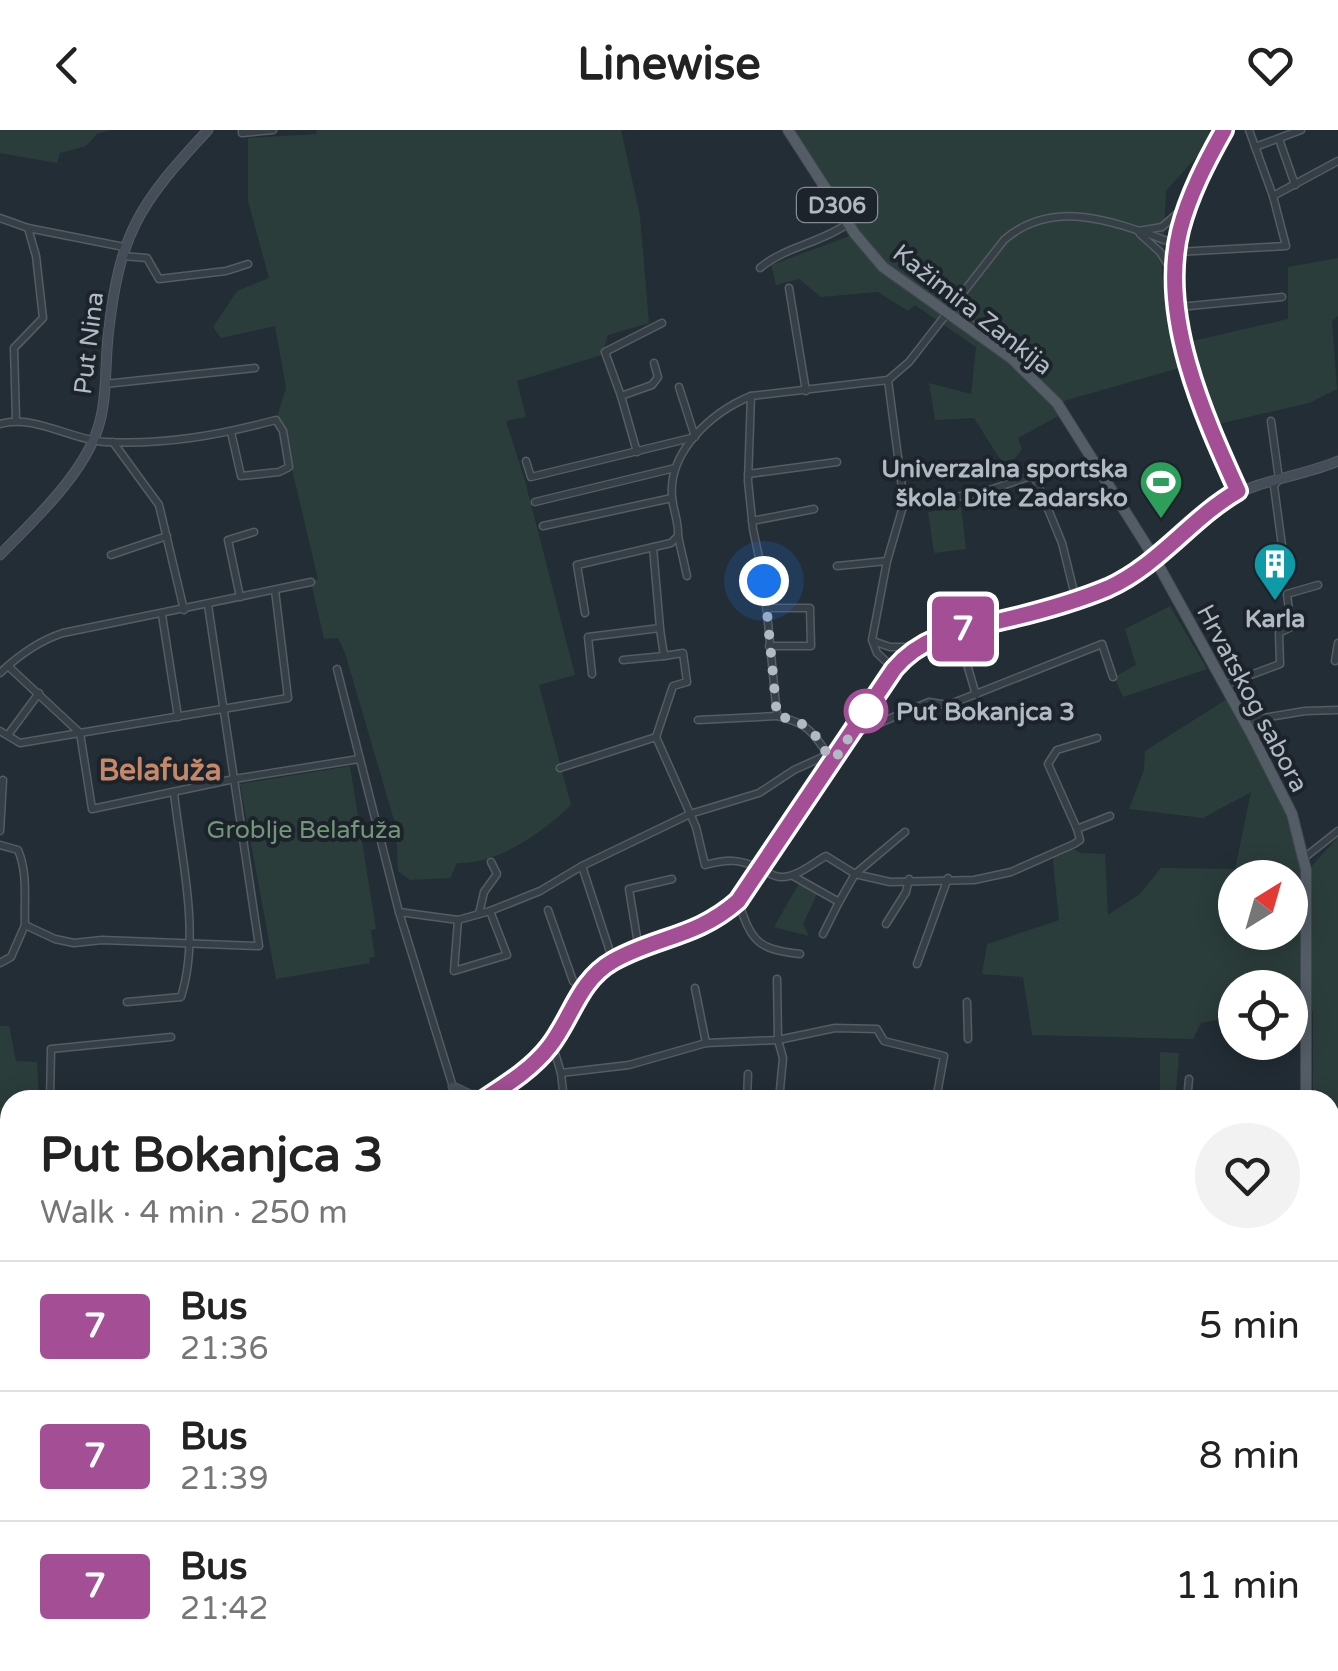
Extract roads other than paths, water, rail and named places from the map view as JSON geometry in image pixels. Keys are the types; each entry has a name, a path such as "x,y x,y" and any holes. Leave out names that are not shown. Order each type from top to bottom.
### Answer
{"main road":[{"name":"Put Nina","path":"0,555 53,499 98,428 112,296 122,252 156,186 208,130"},
{"name":"Kažimira Zankija","path":"793,134 848,224 882,266 1011,358 1057,403 1155,559"},
{"path":"496,1090 540,1058 581,990 613,961 711,922 738,901 831,757 850,736 894,669 916,647 957,630 1076,600 1126,579 1155,559 1216,504 1238,491 1337,462"},
{"name":"Hrvatskog sabora","path":"1155,559 1292,814 1304,858 1308,924 1306,1090"},
{"path":"453,1087 459,1090"}],"street":[{"path":"242,130 242,134 273,130"},
{"path":"1224,130 1188,203 1175,275 1189,360 1211,428 1238,491"},
{"path":"687,576 672,498 676,468 695,437 718,414 750,396 888,380 910,362 945,312 1020,226 1039,218 1069,215 1104,220 1178,248 1286,246 1273,196 1248,130"},
{"path":"1255,147 1301,130"},
{"path":"1280,139 1295,185"},
{"path":"1273,196 1338,161"},
{"path":"1137,232 1162,227 1188,203"},
{"path":"0,218 147,258 159,279 226,271 248,264"},
{"path":"760,268 768,260 815,243 848,224"},
{"path":"16,420 14,348 43,318 36,256 28,228"},
{"path":"1137,232 1160,252 1175,275"},
{"path":"790,288 806,391"},
{"path":"961,293 963,312 976,333"},
{"path":"1178,307 1282,298"},
{"path":"637,452 605,352 662,323"},
{"path":"620,396 652,385 658,377 654,363"},
{"path":"103,384 152,382 256,368"},
{"path":"888,380 904,503 887,562 872,640 876,653 894,669"},
{"path":"679,387 695,437"},
{"path":"750,396 748,474 777,716"},
{"path":"0,424 16,420 113,442 182,441 276,420 284,432 289,466 280,472 242,476 231,432"},
{"path":"1271,420 1284,568"},
{"path":"526,461 531,477 695,437"},
{"path":"113,442 158,504 184,610"},
{"path":"748,474 837,462"},
{"path":"535,502 676,468"},
{"path":"904,503 978,494 1031,476 1062,543 1076,600"},
{"path":"542,526 672,498"},
{"path":"752,521 814,509"},
{"path":"240,597 228,540 254,532"},
{"path":"111,555 167,536"},
{"path":"585,612 576,565 671,543 678,536"},
{"path":"654,547 664,656"},
{"path":"836,566 887,562"},
{"path":"0,673 48,638 310,582"},
{"path":"1222,685 1280,664 1279,633 1291,627 1288,594 1318,585"},
{"path":"39,694 4,733 20,742 288,698 275,590"},
{"path":"24,925 74,943 102,940 259,946 208,605"},
{"path":"766,608 810,608 812,646 769,646"},
{"path":"162,614 178,718"},
{"path":"592,674 588,637 660,628"},
{"path":"957,630 976,695"},
{"path":"872,640 890,647 916,647"},
{"path":"1335,661 1338,643"},
{"path":"850,736 929,702 948,705 1102,644 1112,678"},
{"path":"623,660 683,653 687,682 673,686 656,737 690,814 705,865 731,858 762,868 771,876 792,876 839,902"},
{"path":"8,666 80,733 92,808 359,759"},
{"path":"337,669 399,912 454,1090"},
{"path":"1244,721 1338,710"},
{"path":"399,912 458,920 490,911 540,891 582,866 690,814 759,794 794,770 831,757 800,722 777,716 698,720"},
{"path":"560,768 656,737"},
{"path":"792,876 826,856 855,874 890,882 974,880 1010,872 1074,844 1080,840 1077,829 1048,764 1057,750 1097,738"},
{"path":"0,831 3,780"},
{"path":"127,1002 181,997 190,945 174,793"},
{"path":"1077,829 1110,816"},
{"path":"1304,858 1338,830"},
{"path":"823,934 855,874 904,832"},
{"path":"0,845 18,850 24,866 24,925 11,957 0,963"},
{"path":"479,914 484,892 497,874 492,862"},
{"path":"582,866 598,905 613,961"},
{"path":"917,964 948,878"},
{"path":"640,951 629,889 672,879"},
{"path":"886,924 906,892 909,879"},
{"path":"738,901 751,935 763,948 800,954"},
{"path":"548,910 573,981 581,990"},
{"path":"458,920 454,971 508,956 490,911"},
{"path":"777,979 778,1040 783,1058 780,1090"},
{"path":"695,988 706,1043"},
{"path":"968,1002 968,1039"},
{"path":"561,1073 630,1066 706,1043 778,1040 844,1028 878,1029 884,1041 944,1056 938,1090"},
{"path":"50,1090 51,1049 170,1038"},
{"path":"552,1043 563,1090"},
{"path":"747,1090 748,1074"},
{"path":"1188,1090 1189,1079"}],"place":[{"name":"Univerzalna sportska škola Dite Zadarsko","path":"1161,520"},
{"name":"Karla","path":"1275,602"},
{"name":"Put Bokanjca 3","path":"866,711"}],"district":[{"name":"Belafuža","path":"160,770"}],"park label":[{"name":"Groblje Belafuža","path":"304,829"}]}
